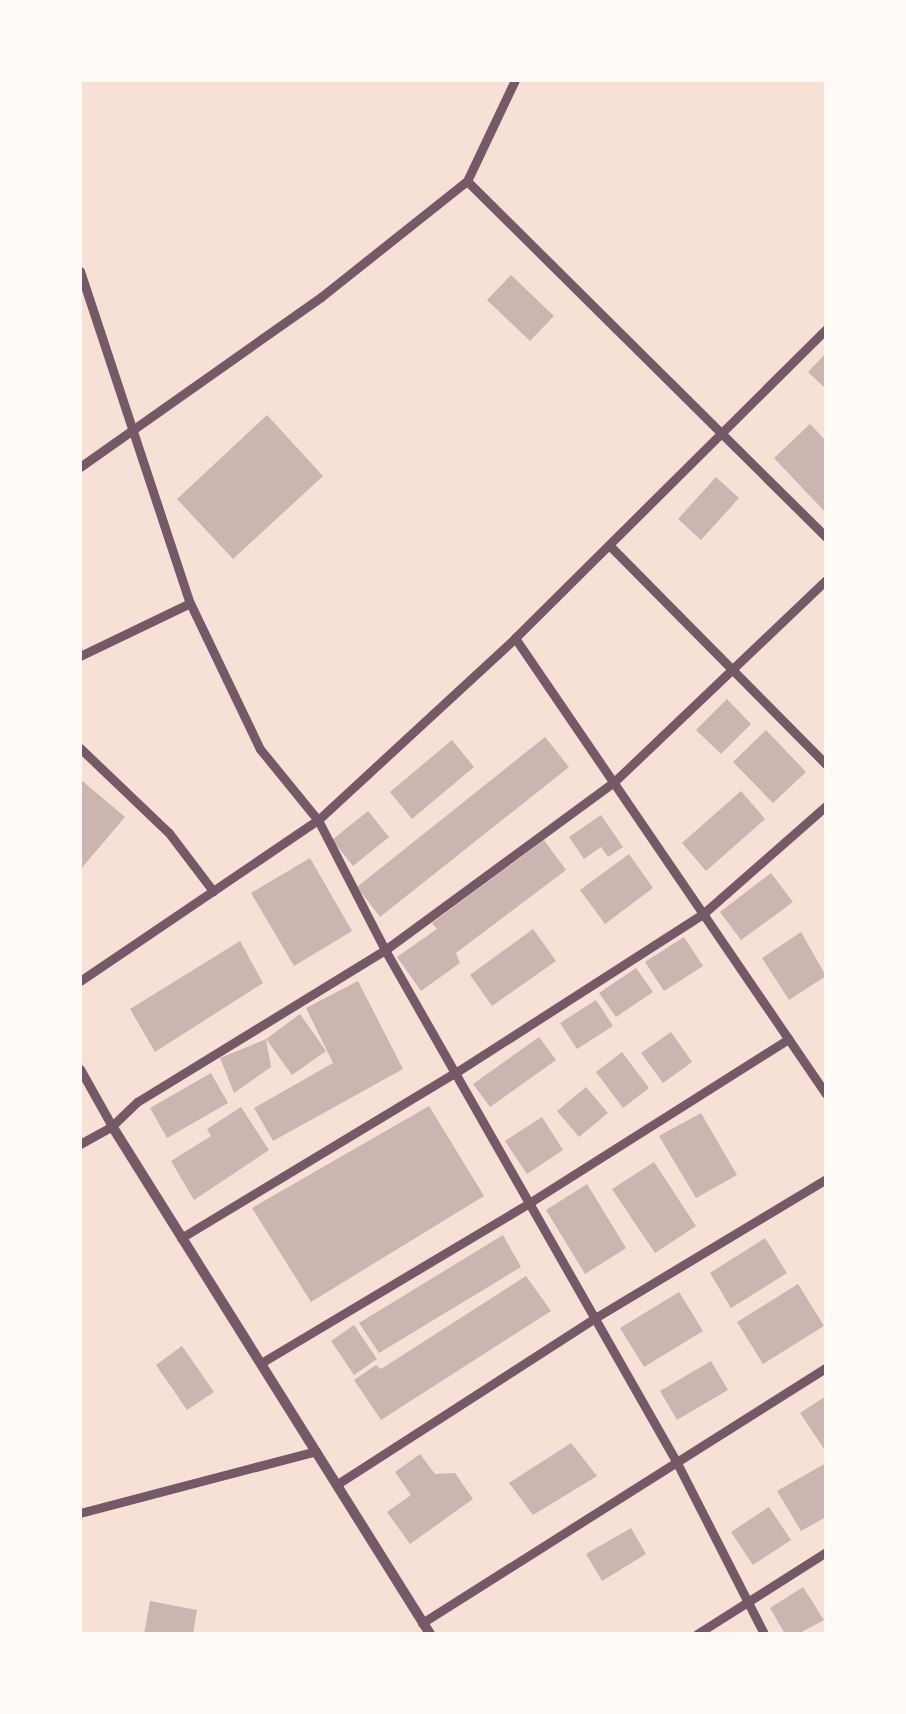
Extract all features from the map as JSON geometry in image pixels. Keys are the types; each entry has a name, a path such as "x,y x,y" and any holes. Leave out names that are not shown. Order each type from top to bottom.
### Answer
{"street":[{"path":"80,466 321,297 467,180 514,80"},
{"path":"467,180 826,537"},
{"path":"80,271 130,433 190,603 260,749 318,820 386,950 676,1461 764,1634"},
{"path":"80,982 318,820 515,638 826,329"},
{"path":"610,546 826,764"},
{"path":"80,1144 112,1126 137,1102 386,950 616,781 826,580"},
{"path":"80,656 190,603"},
{"path":"515,638 826,1094"},
{"path":"80,748 114,775 169,832 213,891"},
{"path":"181,1238 455,1073 704,913 826,806"},
{"path":"260,1363 530,1203 788,1038"},
{"path":"80,1069 181,1238 430,1634"},
{"path":"338,1484 595,1318 826,1179"},
{"path":"422,1622 826,1368"},
{"path":"80,1513 316,1451"},
{"path":"696,1634 826,1552"}],"building":[{"path":"511,275 554,316 530,341 487,300"},
{"path":"826,353 826,389 808,372"},
{"path":"267,415 323,476 233,559 177,499"},
{"path":"810,424 826,441 826,513 774,458"},
{"path":"716,477 739,498 701,540 678,519"},
{"path":"727,699 751,724 721,754 696,730"},
{"path":"766,730 806,772 773,803 733,762"},
{"path":"545,737 569,767 380,917 357,887"},
{"path":"452,740 474,767 412,819 390,792"},
{"path":"80,779 125,817 80,870"},
{"path":"741,791 765,819 706,871 682,843"},
{"path":"368,811 389,837 353,866 332,840"},
{"path":"601,815 623,847 608,857 601,847 584,859 569,837"},
{"path":"544,840 566,870 456,953 460,963 421,991 397,957 437,929 432,923"},
{"path":"629,854 653,888 605,924 580,890"},
{"path":"310,858 352,931 294,966 251,893"},
{"path":"771,873 793,902 741,940 720,912"},
{"path":"533,929 556,961 492,1006 470,975"},
{"path":"801,932 826,976 789,1000 762,958"},
{"path":"684,937 703,966 664,991 645,962"},
{"path":"240,941 263,983 155,1052 130,1009"},
{"path":"636,968 653,992 616,1017 599,993"},
{"path":"358,981 403,1069 273,1141 254,1108 333,1063 306,1008"},
{"path":"596,1000 613,1026 577,1049 560,1023"},
{"path":"300,1014 326,1051 292,1075 266,1039"},
{"path":"671,1032 692,1062 663,1083 641,1053"},
{"path":"539,1037 556,1060 490,1107 473,1084"},
{"path":"266,1039 271,1067 234,1093 220,1058"},
{"path":"622,1052 649,1088 623,1108 596,1072"},
{"path":"211,1073 228,1103 167,1138 150,1108"},
{"path":"586,1087 608,1113 579,1137 557,1111"},
{"path":"429,1106 484,1196 311,1302 252,1208"},
{"path":"241,1107 269,1150 194,1200 171,1161 211,1136 207,1129"},
{"path":"701,1113 737,1175 696,1198 659,1136"},
{"path":"542,1117 563,1150 527,1174 505,1141"},
{"path":"654,1162 696,1226 655,1253 612,1189"},
{"path":"587,1184 626,1248 585,1274 546,1210"},
{"path":"503,1235 521,1267 379,1353 359,1323"},
{"path":"765,1238 787,1273 731,1308 710,1273"},
{"path":"526,1276 551,1311 381,1420 354,1380 376,1365 381,1369"},
{"path":"798,1284 824,1326 763,1364 737,1322"},
{"path":"679,1292 703,1331 644,1367 620,1328"},
{"path":"354,1325 377,1359 354,1375 331,1341"},
{"path":"182,1346 214,1392 187,1410 156,1365"},
{"path":"711,1361 728,1390 677,1420 660,1391"},
{"path":"826,1396 826,1452 800,1413"},
{"path":"571,1443 597,1476 533,1515 509,1483"},
{"path":"420,1454 435,1474 455,1473 473,1499 410,1544 387,1512 411,1495 395,1472"},
{"path":"826,1463 826,1517 801,1531 777,1491"},
{"path":"769,1507 791,1540 753,1565 731,1532"},
{"path":"631,1528 646,1554 602,1581 586,1554"},
{"path":"803,1587 824,1620 798,1634 785,1634 770,1608"},
{"path":"150,1601 197,1610 193,1634 144,1634"}]}
